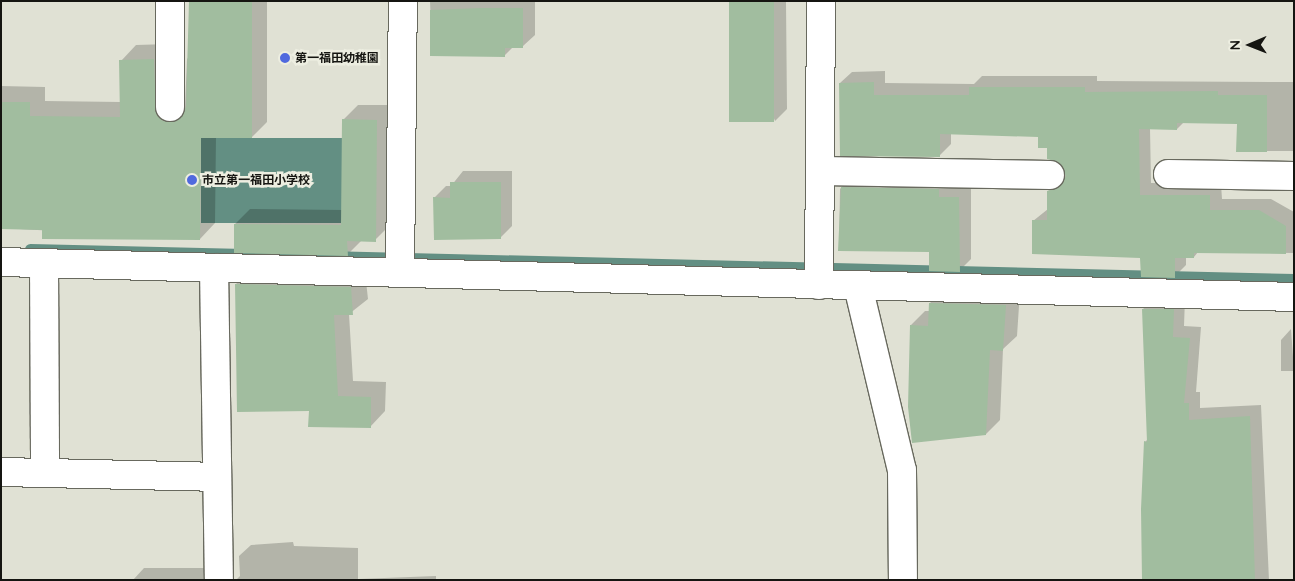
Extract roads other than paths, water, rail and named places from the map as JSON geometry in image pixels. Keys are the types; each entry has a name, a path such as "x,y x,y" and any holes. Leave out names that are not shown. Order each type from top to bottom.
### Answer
{"street":[{"path":"170,1 170,106"},
{"path":"400,262 403,1"},
{"path":"819,273 822,171 822,1"},
{"path":"822,171 1050,175"},
{"path":"1168,174 1294,176"},
{"path":"1,262 214,268 400,262 819,273 858,286 1294,297"},
{"path":"44,264 45,473"},
{"path":"214,268 219,580"},
{"path":"858,286 902,470 903,580"},
{"path":"1,472 217,477"}],"water":[{"path":"201,138 342,138 342,223 201,223"}],"waterway":[{"path":"30,249 1294,279"}],"place":[{"name":"第一福田幼稚園","path":"285,58"},
{"name":"市立第一福田小学校","path":"192,180"}]}
